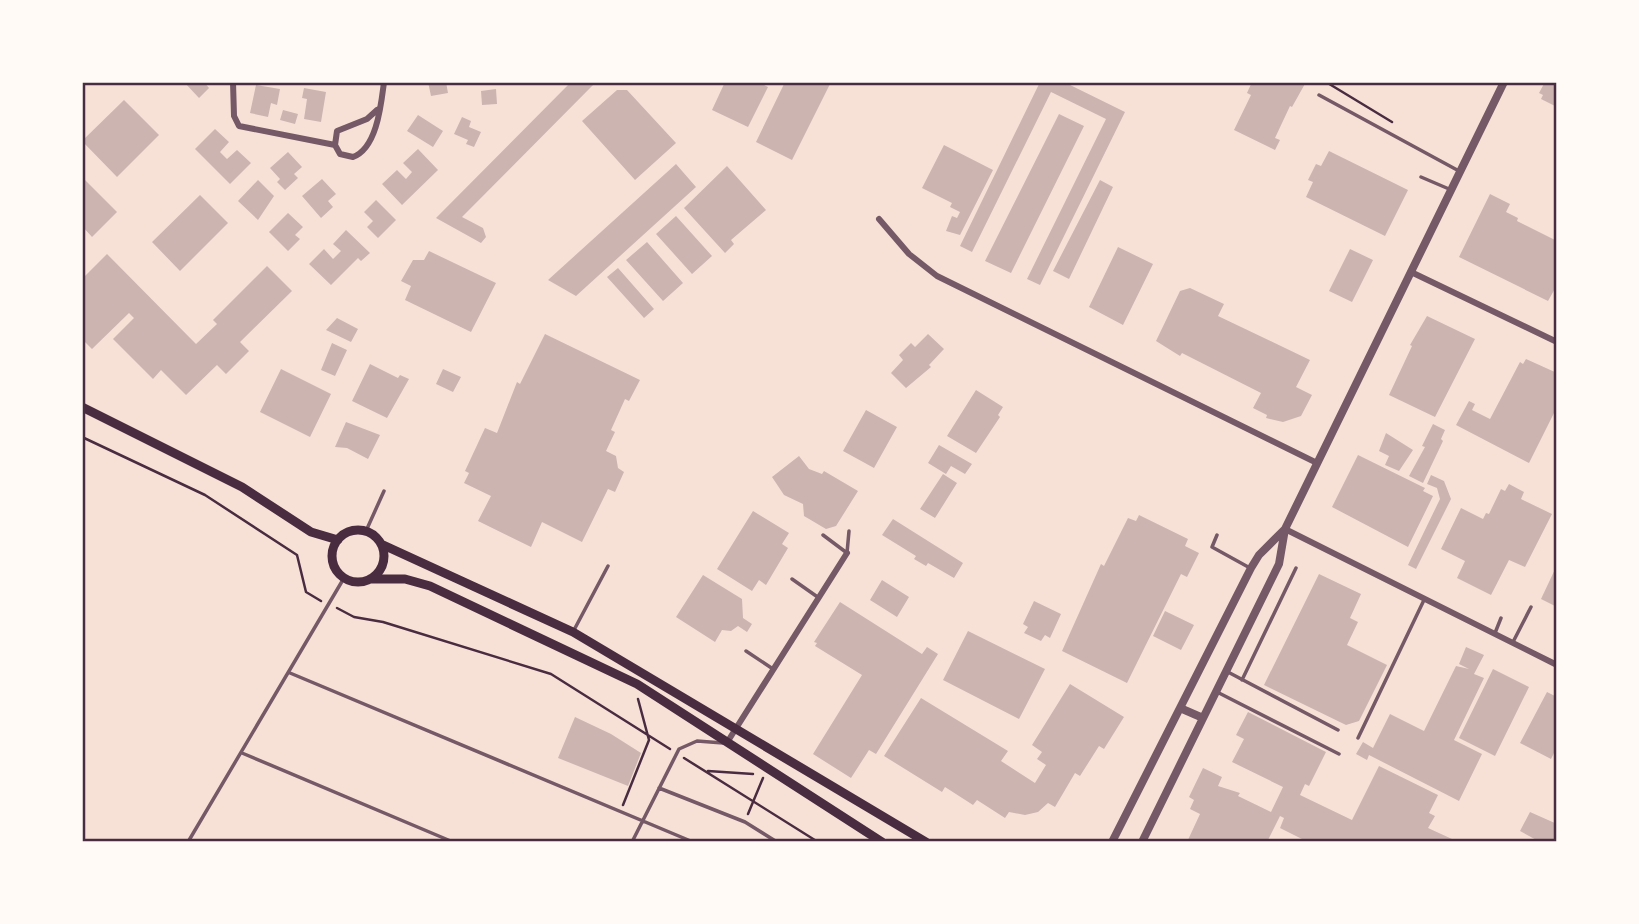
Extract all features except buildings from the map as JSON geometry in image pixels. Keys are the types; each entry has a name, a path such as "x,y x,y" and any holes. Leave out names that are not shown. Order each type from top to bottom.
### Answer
{"main road":[{"path":"82,407 242,487 311,532 338,540"},
{"path":"882,842 637,684 591,661 430,586 405,579 370,579 356,582 344,578 333,561 338,540 351,531 366,531 382,544 573,632 926,842"},
{"path":"370,579 383,564 382,544"},
{"path":"573,632 591,661"}],"street":[{"path":"233,82 234,116 239,126 335,145 345,156 360,154 373,137 384,82"},
{"path":"1142,842 1279,564 1285,529 1504,82"},
{"path":"335,145 337,131 367,119 377,110"},
{"path":"879,219 909,254 937,276 1317,463"},
{"path":"1410,272 1557,342"},
{"path":"1112,842 1251,568 1259,555 1285,529"},
{"path":"1285,529 1557,665"},
{"path":"728,741 847,553"},
{"path":"1180,708 1203,718"}],"lane":[{"path":"1319,95 1460,171"},
{"path":"1421,177 1451,190"},
{"path":"366,531 384,491"},
{"path":"847,553 849,531"},
{"path":"823,535 847,553"},
{"path":"1217,535 1212,547 1251,568"},
{"path":"573,632 608,566"},
{"path":"1242,680 1296,568"},
{"path":"188,842 344,578"},
{"path":"792,579 819,598"},
{"path":"1358,738 1424,600"},
{"path":"1513,644 1531,607"},
{"path":"1494,635 1502,618"},
{"path":"746,651 775,670"},
{"path":"1226,671 1338,730"},
{"path":"290,673 693,842"},
{"path":"1216,691 1339,754"},
{"path":"632,842 684,745 697,741 721,744 728,741"},
{"path":"242,753 453,842"},
{"path":"659,788 745,822 777,842"}],"path":[{"path":"1326,82 1401,128"},
{"path":"82,437 205,495 297,555 306,592 317,599"},
{"path":"344,611 551,674 670,749"},
{"path":"620,810 648,736 637,696"},
{"path":"687,759 818,842"},
{"path":"704,771 764,775 747,817"}]}
